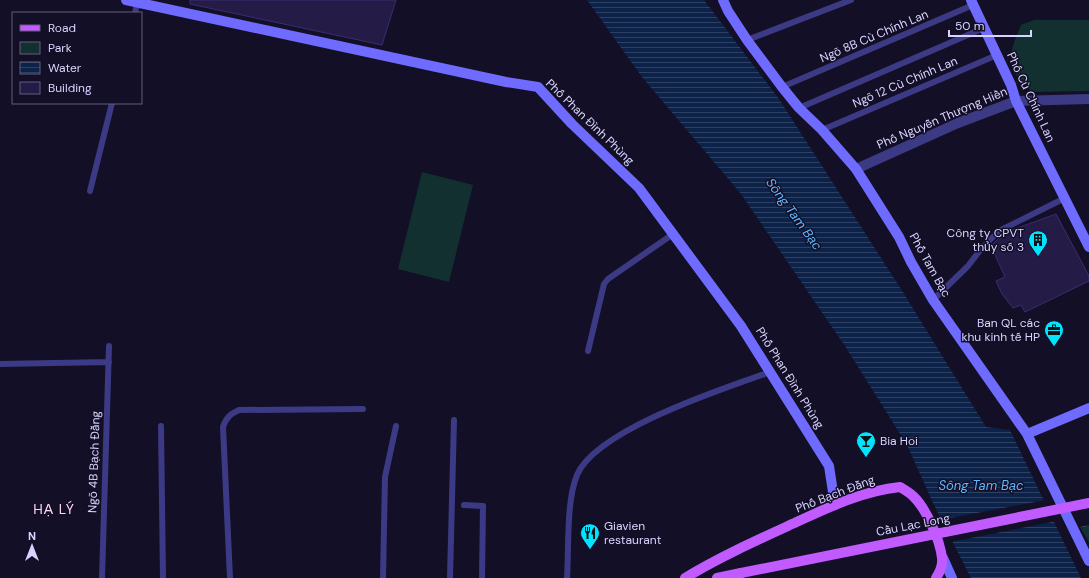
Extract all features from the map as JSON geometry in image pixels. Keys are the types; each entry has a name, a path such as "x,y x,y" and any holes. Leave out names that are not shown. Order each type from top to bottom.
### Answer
{"main road":[{"name":"Phố Bạch Đằng","path":"685,578 718,558 835,505 879,489 900,486 914,496 925,510 942,558"},
{"name":"Cầu Lạc Long","path":"717,578 1089,503"},
{"path":"936,578 941,570 942,558"}],"street":[{"name":"Phố Phan Đình Phùng","path":"126,0 137,5 506,82 538,87 572,124 639,188 741,326 829,466 835,505"},
{"name":"Phố Tam Bạc","path":"723,0 728,11 747,40 782,87 799,108 822,130 856,169 899,237 910,262 933,300 1027,434 1089,560"},
{"name":"Phố Cù Chính Lan","path":"972,2 1012,85 1016,101 1089,248"},
{"name":"Phố Nguyễn Thượng Hiền","path":"856,169 958,123 1016,101 1089,99"},
{"path":"1027,434 1089,408"},
{"path":"942,558 952,578"}],"lane":[{"path":"747,40 851,0"},
{"name":"Ngõ 8B Cù Chính Lan","path":"782,87 972,2"},
{"path":"799,108 984,28"},
{"name":"Ngõ 12 Cù Chính Lan","path":"822,130 997,55"},
{"path":"90,191 112,104"},
{"path":"933,300 968,266 981,249 999,231 1065,198"},
{"path":"588,351 604,284 608,279 673,234"},
{"name":"Ngõ 4B Bạch Đằng","path":"102,578 109,346"},
{"path":"0,364 109,362"},
{"path":"568,578 572,491 578,473 594,453 635,426 715,391 770,372"},
{"path":"230,578 224,427 226,419 232,413 239,410 363,409"},
{"path":"450,578 454,420"},
{"path":"161,426 163,578"},
{"path":"382,578 385,477 396,426"},
{"path":"464,505 483,506 482,578"}],"green space":[{"path":"1034,20 1089,20 1089,91 1033,92 1017,76 1011,62 1011,54 1016,36 1021,25"},
{"path":"422,172 473,185 449,282 398,269"},
{"path":"1089,525 1089,542 1080,527"}],"water":[{"name":"Sông Tam Bạc","path":"587,0 704,0 779,99 901,289 986,427 1010,430 1081,578 971,578 934,505 907,445 845,346 741,194 642,77"}],"pier":[{"path":"1046,500 1057,521 950,542 940,520"}],"building":[{"path":"190,0 396,0 382,45 190,4"},
{"name":"Công ty CPVT thủy số 3","path":"1056,214 1089,276 1089,281 1025,312 1021,305 1013,308 1002,294 996,281 1005,277 991,246 1002,235 1009,231"}],"place":[{"name":"Công ty CPVT thủy số 3","path":"1038,257"},
{"name":"Ban QL các khu kinh tế HP","path":"1054,347"},
{"name":"Bia Hoi","path":"866,458"},
{"name":"Giavien restaurant","path":"590,550"}],"district":[{"name":"HẠ LÝ","path":"54,509"}]}
